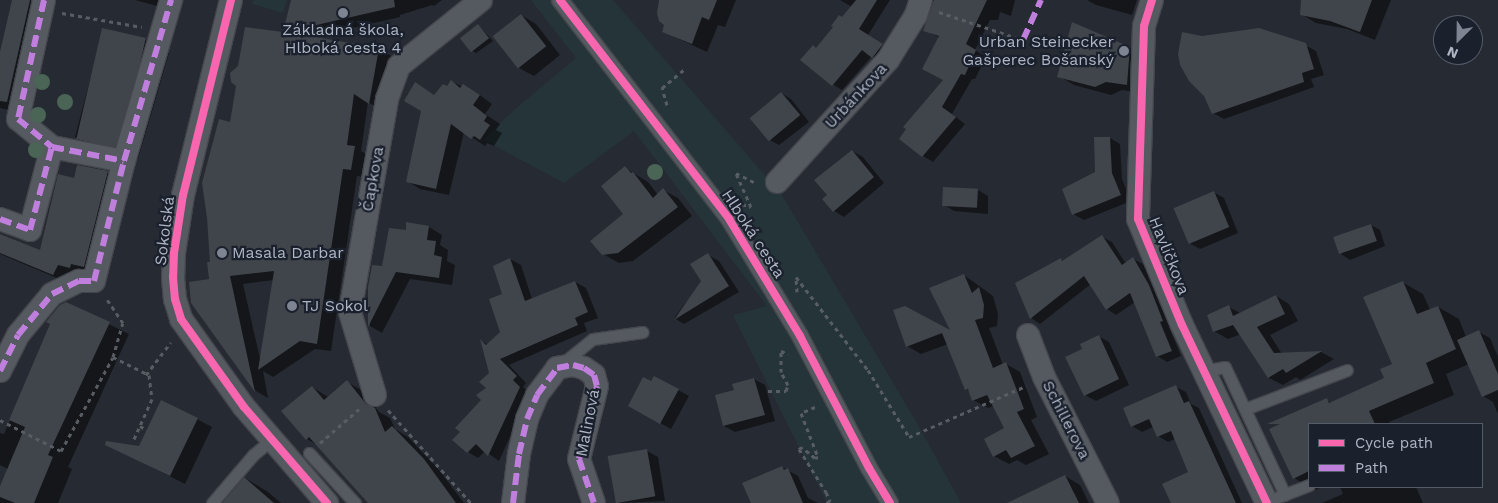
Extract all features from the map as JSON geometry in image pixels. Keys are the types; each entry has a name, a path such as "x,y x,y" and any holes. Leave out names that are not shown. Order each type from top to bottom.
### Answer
{"street":[{"path":"0,371 18,335 52,294 79,280 94,281 124,161 171,0"},
{"name":"Sokolská","path":"231,0 183,195 173,277 175,299 181,319 244,407 327,503"},
{"name":"Čapkova","path":"375,395 350,312 387,99 399,66 481,0"},
{"name":"Hlboká cesta","path":"560,0 729,219 800,336 869,468 890,503"},
{"name":"Havlíčkova","path":"1152,0 1144,26 1138,219 1182,325 1204,371 1273,500"},
{"name":"Urbánkova","path":"777,182 888,60 907,32 920,3"},
{"path":"43,4 18,119 52,147 124,161"},
{"path":"0,219 30,230 52,147"},
{"name":"Schillerova","path":"1028,335 1044,377 1108,503"},
{"name":"Malinová","path":"557,368 573,365 584,368 594,375 597,386 579,459 594,503"},
{"path":"513,503 519,454 527,419 537,395 557,368"}],"lane":[{"path":"557,368 593,340 642,332"},
{"path":"1204,371 1225,367 1244,409 1273,500 1308,485"},
{"path":"1244,409 1347,370"},
{"path":"212,503 253,455 272,439"},
{"path":"309,453 355,503"}],"path":[{"path":"920,3 1023,40"},
{"path":"43,4 145,28"},
{"path":"653,119 668,110 662,88 686,68"},
{"path":"729,219 727,199 751,207 736,174 770,190 777,182"},
{"path":"797,297 796,277 868,370 909,436 1044,377"},
{"path":"0,420 61,451 113,357 123,323 94,281"},
{"path":"146,375 168,347 181,319"},
{"path":"768,390 786,391 788,385 782,372 781,351 794,356"},
{"path":"113,357 149,375 152,399 134,439"},
{"path":"375,395 471,503"},
{"path":"823,404 800,413 818,457 814,458 802,447 799,449 826,492 830,502 826,503"},
{"path":"309,453 347,419"},
{"path":"140,426 148,430"}],"shaded area":[{"path":"253,0 287,0 283,13 252,4"},
{"path":"531,0 613,0 782,195 918,425 961,503 827,503 733,315 767,306 634,131 564,183 484,140 514,110 576,58"}],"building":[{"path":"12,0 30,0 7,102 0,101 0,52"},
{"path":"291,0 394,0 395,7 286,32 379,48 369,104 354,94 347,145 355,146 351,170 343,169 317,344 300,341 258,370 274,271 230,276 255,392 191,303 189,282 209,279 207,262 210,262 207,218 202,183 219,119 230,122 236,86 231,82 230,73 238,66 245,27 283,32"},
{"path":"659,0 717,0 709,20 702,17 692,44 662,32 664,25 659,21 657,13"},
{"path":"856,0 877,0 859,29 883,44 872,58 862,50 832,86 800,60 813,45 816,48 833,27 831,26 839,15 842,17"},
{"path":"934,0 987,0 966,44 976,50 965,75 961,74 942,107 956,117 922,157 899,139 906,129 903,127 943,80 922,69 939,36 923,31"},
{"path":"1301,0 1372,0 1360,32 1330,21 1300,15"},
{"path":"521,14 546,46 518,68 493,36"},
{"path":"1072,22 1130,47 1127,85 1106,82 1095,87 1057,77"},
{"path":"478,24 489,38 471,52 460,38"},
{"path":"102,28 146,38 120,149 76,139"},
{"path":"1259,28 1306,43 1314,69 1302,73 1304,82 1212,114 1204,96 1189,81 1180,65 1178,54 1182,32 1202,36"},
{"path":"451,80 460,88 463,84 480,95 473,105 487,116 484,121 490,125 480,140 474,136 471,139 451,124 436,189 406,182 421,111 404,101 415,82 434,95 443,84 447,86"},
{"path":"781,92 800,115 769,141 750,118"},
{"path":"1094,137 1110,137 1112,173 1121,195 1072,215 1062,189 1095,172"},
{"path":"852,150 874,177 833,212 822,199 827,195 814,180"},
{"path":"77,165 108,171 84,267 71,264 70,268 58,265 53,275 0,253 0,234 40,250 58,174 74,178"},
{"path":"625,166 631,173 633,172 653,198 663,188 678,207 618,253 602,255 590,241 623,214 601,186"},
{"path":"943,187 978,189 977,208 942,206"},
{"path":"1214,191 1229,227 1189,244 1173,208"},
{"path":"406,222 429,226 427,240 436,241 434,255 442,257 439,278 396,272 368,327 368,287 372,265 382,266 389,228 406,230"},
{"path":"1371,224 1377,241 1339,254 1333,237"},
{"path":"1102,235 1122,265 1133,257 1149,285 1163,321 1160,322 1172,351 1156,357 1130,293 1106,310 1084,276 1030,319 1015,283 1061,258 1062,261"},
{"path":"708,253 729,286 674,320 701,281 690,264"},
{"path":"510,258 525,301 575,281 588,312 575,318 578,325 500,359 517,376 513,380 520,387 488,456 476,444 467,453 452,440 460,432 455,428 481,400 476,395 486,388 479,382 489,373 480,339 486,345 500,332 489,299 502,294 493,266"},
{"path":"964,274 972,293 979,287 984,305 983,318 975,320 993,368 1006,362 1024,409 1017,412 1035,446 1011,458 1006,450 993,457 984,439 1004,428 987,395 972,401 968,389 965,390 942,333 906,347 893,310 905,306 950,330 929,288"},
{"path":"1403,281 1417,314 1438,306 1456,349 1426,363 1434,383 1369,411 1375,423 1308,423 1308,472 1293,479 1269,429 1280,424 1267,424 1327,398 1329,403 1384,378 1380,369 1392,364 1363,297"},
{"path":"1276,295 1285,314 1257,327 1274,353 1322,351 1286,373 1283,369 1268,378 1233,325 1213,332 1207,315 1229,305 1233,316"},
{"path":"66,302 110,322 48,455 53,457 34,503 15,503 0,497 0,486 25,427 9,420 50,324 46,322 60,305"},
{"path":"1479,330 1498,374 1498,390 1482,397 1457,340"},
{"path":"1099,335 1119,379 1084,396 1065,357 1082,349 1080,344"},
{"path":"654,376 679,389 660,424 628,406 643,377 651,381"},
{"path":"754,378 765,415 723,426 715,395 734,390 732,384"},
{"path":"347,380 366,404 375,408 385,432 392,426 424,459 456,503 368,503 309,437 306,440 281,411 312,386 324,400"},
{"path":"1176,385 1184,403 1189,401 1236,503 1171,503 1162,484 1188,472 1171,431 1157,437 1149,419 1131,427 1123,408"},
{"path":"161,400 198,418 170,476 105,445 106,441 139,446"},
{"path":"647,449 655,496 616,503 608,456"},
{"path":"782,466 784,470 788,468 803,503 751,503 742,483"},
{"path":"1065,475 1079,503 1007,503"},
{"path":"244,477 274,503 222,503"}],"marked path":[{"path":"44,0 18,119 52,147 124,161"},
{"path":"0,371 18,335 52,294 79,281 94,281 124,161 171,0"},
{"path":"1023,40 1041,0"},
{"path":"0,219 30,230 52,147"},
{"path":"513,503 519,454 527,419 537,395 557,368 573,365 584,368 594,375 597,386 579,459 594,503"}],"cycle path":[{"path":"231,0 183,195 174,253 173,277 175,299 181,319 244,407 327,503"},
{"path":"560,0 729,219 800,336 869,468 890,503"},
{"path":"1152,0 1144,26 1138,219 1182,325 1267,503"}],"place":[{"name":"Základná škola, Hlboká cesta 4","path":"343,13"},
{"name":"Urban Steinecker Gašperec Bošanský","path":"1124,51"},
{"name":"Masala Darbar","path":"222,253"},
{"name":"TJ Sokol","path":"292,306"}]}
